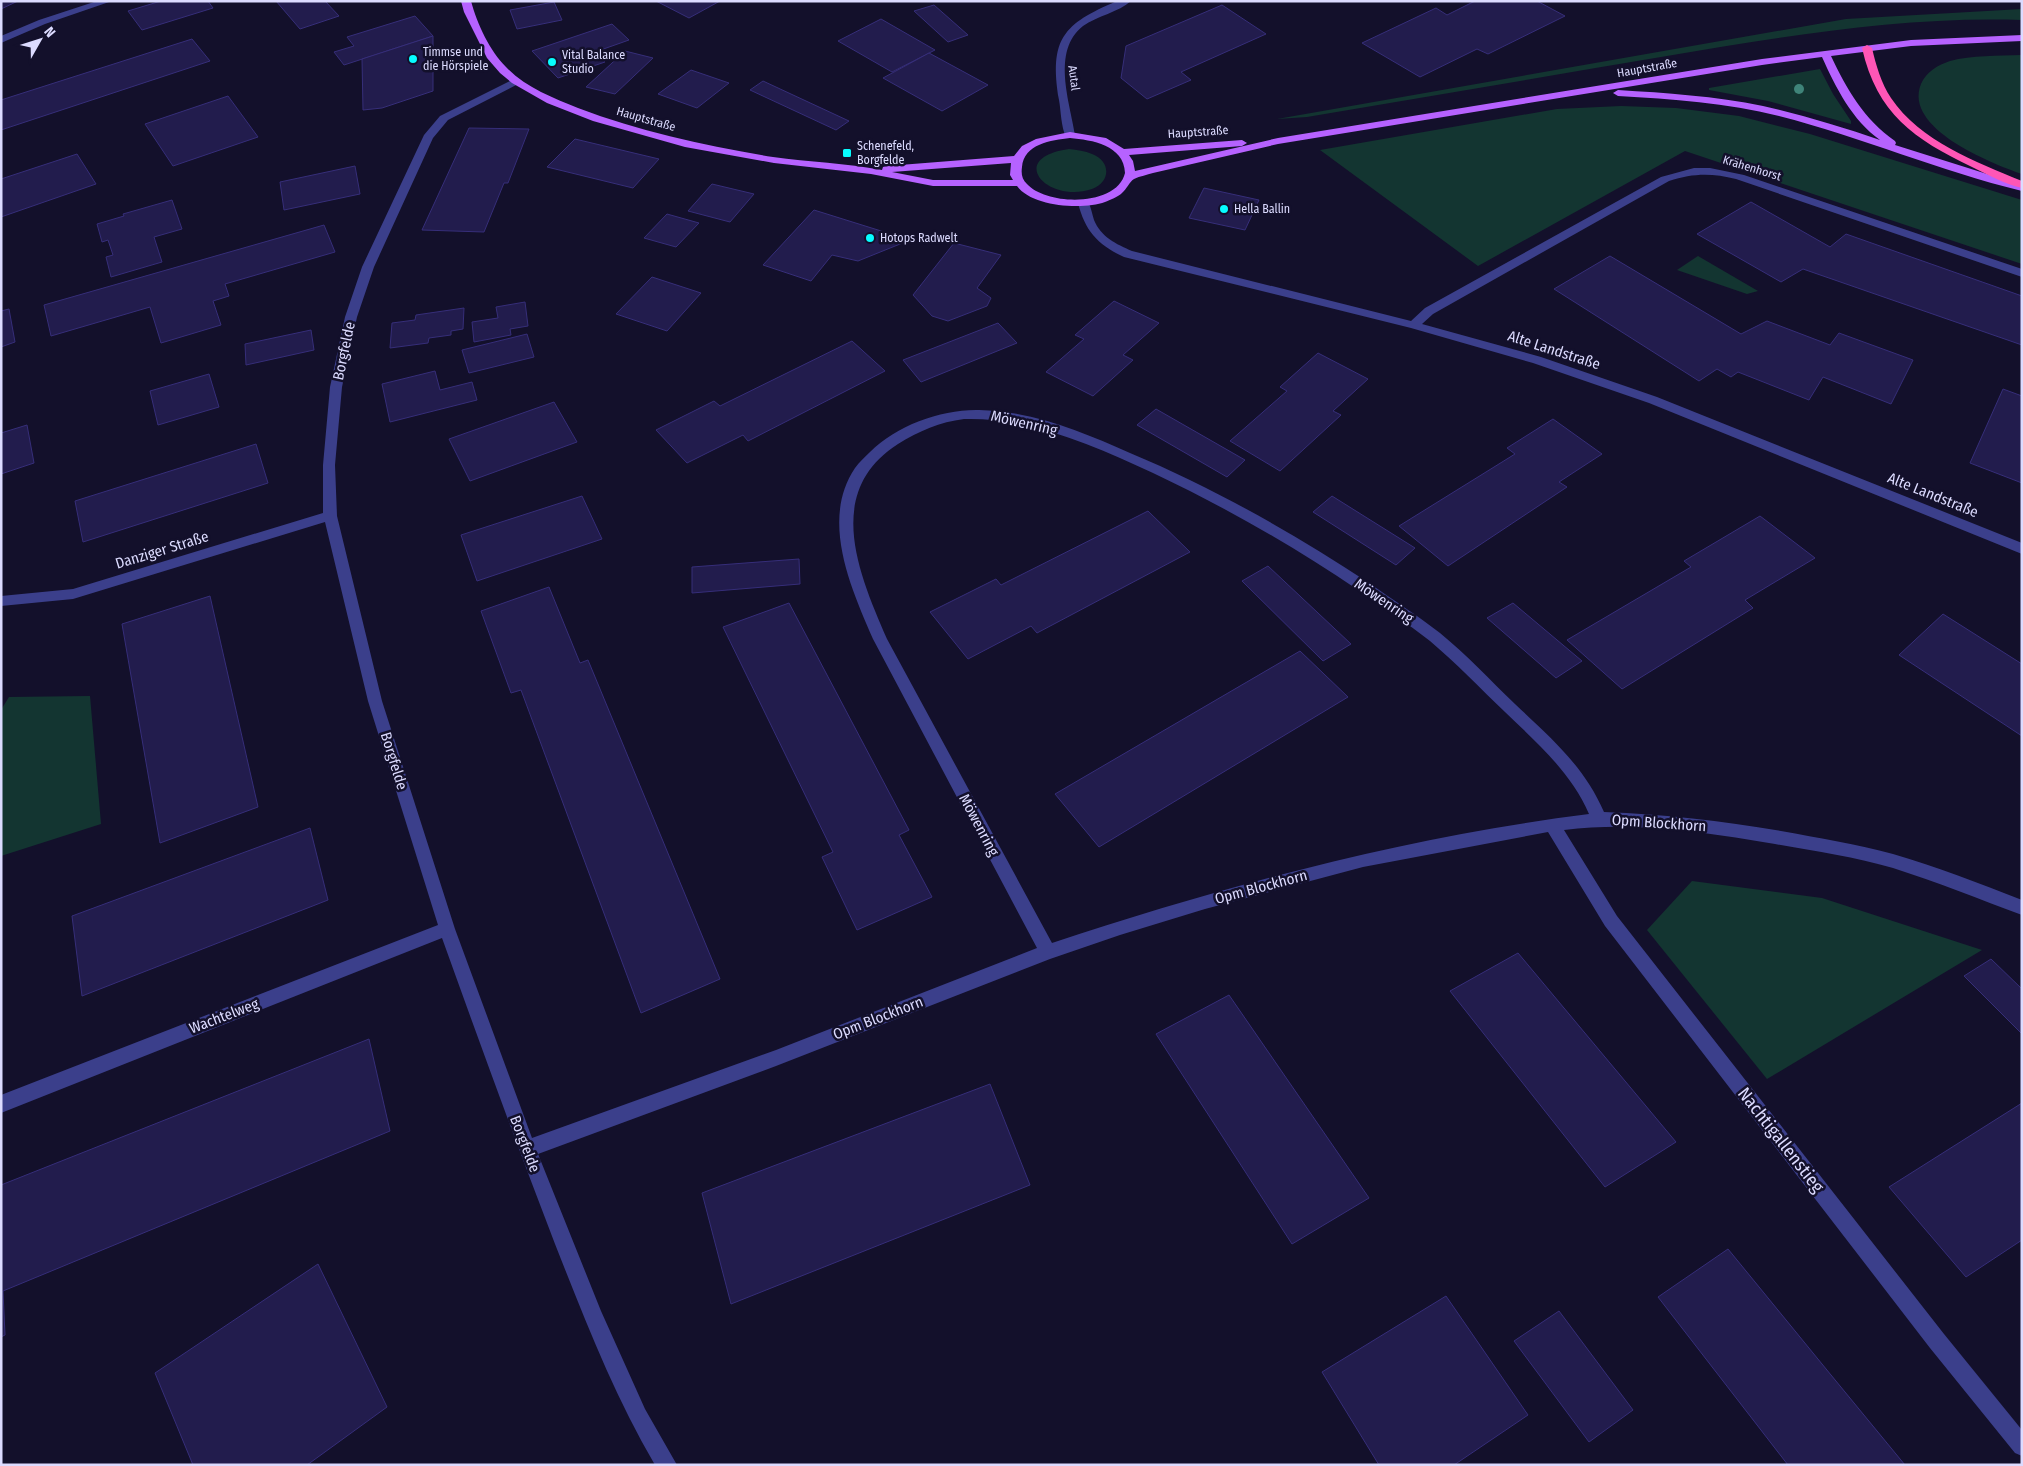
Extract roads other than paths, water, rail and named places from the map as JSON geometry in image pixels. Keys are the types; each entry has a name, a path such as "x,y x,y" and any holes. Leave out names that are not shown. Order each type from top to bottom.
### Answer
{"highway":[{"path":"1866,48 1874,76 1886,100 1912,126 1949,152 2022,186"}],"main road":[{"name":"Hauptstraße","path":"466,1 468,12 492,58 516,81 551,101 597,119 685,144 774,160 871,171 933,183 1018,183"},
{"name":"Hauptstraße","path":"1129,177 1278,141 1592,92 1762,62 1866,48 1970,39 2022,38"},
{"path":"1825,54 1842,91 1863,120 1884,139 1907,153"},
{"path":"1592,92 1678,96 1749,107 1798,118 1977,177 2022,186"},
{"path":"1070,135 1099,139 1121,152 1128,160 1131,172 1126,183 1117,192 1102,200 1084,203 1063,203 1044,199 1028,191 1018,183 1014,169 1017,159 1024,150 1036,142 1052,137 1070,135"},
{"name":"Hauptstraße","path":"1121,152 1278,141"},
{"name":"Hauptstraße","path":"871,171 930,165 966,165 1017,159"}],"street":[{"path":"1,40 42,22 107,1"},
{"name":"Autal","path":"1070,135 1059,76 1058,59 1064,41 1077,26 1104,9 1126,1"},
{"name":"Borgfelde","path":"516,81 444,118 428,137 368,267 351,317 337,378 328,465 330,516 375,701 446,929 527,1149 593,1316 638,1416 667,1465"},
{"name":"Krähenhorst","path":"1413,325 1429,311 1665,179 1686,171 1711,169 1740,177 2022,273"},
{"name":"Alte Landstraße","path":"1084,203 1087,218 1099,238 1109,246 1128,254 1413,325 1537,360 1653,400 2022,549"},
{"name":"Möwenring","path":"1048,952 880,639 852,568 847,539 847,504 856,476 872,456 896,438 939,418 959,414 1004,416 1087,439 1168,474 1262,524 1338,569 1414,621 1445,645 1549,746 1582,783 1599,819"},
{"name":"Danziger Straße","path":"1,601 73,594 330,516"},
{"name":"Opm Blockhorn","path":"527,1149 776,1058 1048,952 1205,902 1363,860 1552,825 1599,819 1653,820 1822,845 1892,861 1965,885 2022,908"},
{"name":"Nachtigallenstieg","path":"1552,825 1611,921 1936,1341 2022,1446"},
{"name":"Wachtelweg","path":"1,1104 446,929"}],"place":[{"name":"Timmse und die Hörspiele","path":"413,59"},
{"name":"Vital Balance Studio","path":"552,62"},
{"name":"Schenefeld, Borgfelde","path":"847,153"},
{"name":"Hella Ballin","path":"1224,209"},
{"name":"Hotops Radwelt","path":"870,238"}]}
